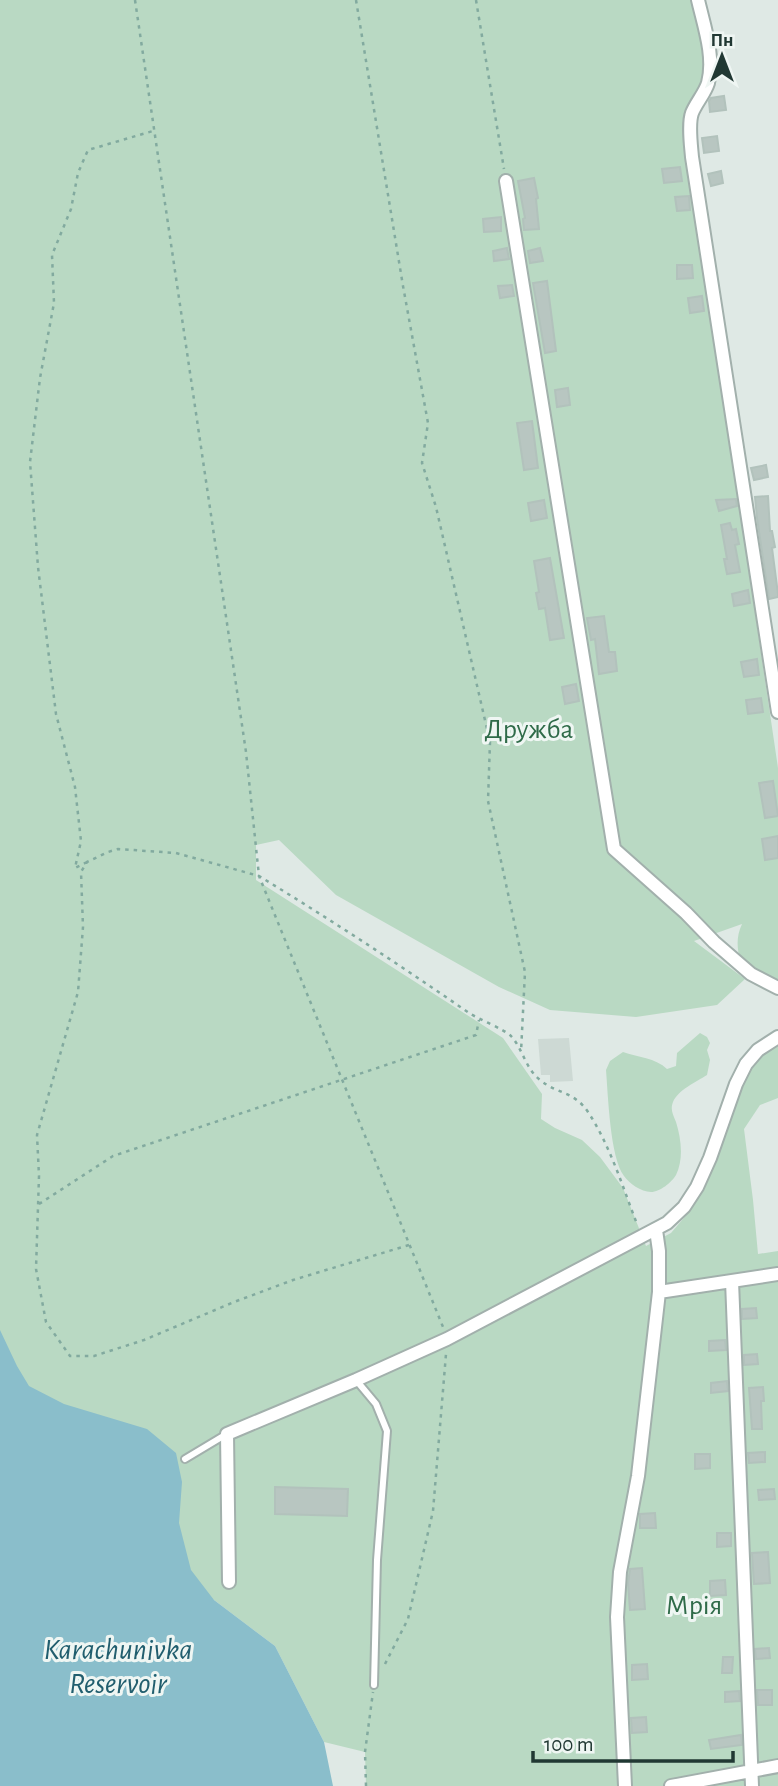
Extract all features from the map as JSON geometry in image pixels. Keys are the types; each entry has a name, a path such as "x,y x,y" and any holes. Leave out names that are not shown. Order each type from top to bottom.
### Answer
{"street":[{"path":"698,0 708,44 710,68 707,85 690,122 692,157 778,712"},
{"path":"506,181 614,849 751,974 778,988"},
{"path":"229,1582 227,1434 447,1339 667,1223 684,1208 697,1187 746,1064 758,1050 778,1037"},
{"path":"625,1786 617,1617 620,1572 638,1476 659,1292 656,1230"},
{"path":"659,1292 778,1274"},
{"path":"732,1281 752,1786"},
{"path":"671,1786 778,1766"}],"lane":[{"path":"356,1380 376,1404 387,1431 377,1560 374,1685"},
{"path":"185,1459 227,1434"}],"path":[{"path":"135,0 246,752 259,876 447,1339 433,1511 408,1619 374,1685 365,1752 366,1786"},
{"path":"356,0 428,423 422,463 436,507 490,742 488,801 526,972 521,1053"},
{"path":"476,0 506,181"},
{"path":"154,131 88,150 78,173 71,209 52,255 54,303 40,378 30,462 38,567 56,714 75,787 81,841 75,867 118,849 176,853 259,876 393,960 479,1020 510,1035 530,1070 542,1082 574,1097 589,1113 610,1155 642,1237"},
{"path":"87,862 82,872 83,928 78,992 37,1135 36,1269 46,1322 70,1356 94,1356 144,1340 293,1280 409,1245"},
{"path":"38,1204 113,1156 476,1035 479,1020"}],"shaded area":[{"path":"569,1038 573,1081 550,1082 550,1075 541,1075 538,1039"}],"green space":[{"path":"0,0 694,0 704,51 703,83 688,158 778,768 778,983 740,961 738,942 742,924 694,941 745,979 717,1005 636,1017 550,1010 499,987 336,895 279,840 256,845 256,880 503,1038 542,1094 541,1119 582,1140 600,1157 623,1188 646,1246 671,1233 689,1212 703,1186 749,1068 761,1054 778,1043 778,1098 760,1105 744,1129 758,1254 778,1251 778,1786 366,1786 365,1752 324,1742 275,1646 214,1600 0,1506"},
{"path":"700,1033 707,1037 710,1043 707,1050 710,1060 707,1075 683,1090 672,1105 680,1142 679,1169 674,1178 662,1188 654,1192 643,1190 632,1184 619,1167 610,1125 606,1070 610,1061 623,1052 652,1060 667,1069 676,1066 677,1053"}],"water":[{"name":"Karachunivka Reservoir","path":"0,1330 29,1386 64,1404 147,1429 176,1453 182,1482 179,1523 191,1570 214,1600 275,1646 324,1742 333,1786 0,1786"}],"building":[{"path":"724,96 726,110 710,112 711,98"},
{"path":"717,136 719,151 704,153 702,138"},
{"path":"680,167 682,181 664,183 662,169"},
{"path":"721,171 723,183 711,186 708,174"},
{"path":"534,178 539,229 524,230 525,218 518,181"},
{"path":"689,196 690,210 677,211 675,197"},
{"path":"501,217 501,231 484,232 483,219"},
{"path":"507,248 509,259 494,261 493,251"},
{"path":"540,248 543,261 530,263 528,251"},
{"path":"677,265 692,265 693,278 677,279"},
{"path":"547,281 556,351 545,353 533,283"},
{"path":"512,285 514,296 500,298 498,286"},
{"path":"702,296 704,311 690,313 688,298"},
{"path":"568,388 570,405 557,407 555,390"},
{"path":"532,421 538,468 524,470 517,423"},
{"path":"766,465 768,477 754,480 751,468"},
{"path":"768,496 778,594 778,597 769,599 755,497"},
{"path":"736,499 737,506 719,511 716,500"},
{"path":"544,500 547,518 531,521 528,503"},
{"path":"730,523 732,530 736,529 739,544 735,545 740,572 727,574 721,525"},
{"path":"550,558 564,638 550,640 545,608 539,609 534,561"},
{"path":"748,590 750,603 734,606 732,594"},
{"path":"604,616 609,652 615,652 617,671 599,674 595,639 591,640 587,618"},
{"path":"757,659 759,675 744,677 741,662"},
{"path":"576,684 579,701 565,704 562,687"},
{"path":"761,698 763,712 748,714 746,700"},
{"path":"773,781 778,816 765,818 759,783"},
{"path":"778,836 778,858 765,860 762,839"},
{"path":"756,1308 757,1318 742,1319 742,1309"},
{"path":"725,1340 726,1350 709,1351 709,1341"},
{"path":"757,1354 758,1364 744,1365 744,1355"},
{"path":"727,1381 728,1391 711,1393 711,1383"},
{"path":"763,1387 762,1429 752,1429 749,1388"},
{"path":"765,1452 765,1462 749,1463 748,1453"},
{"path":"695,1454 710,1454 710,1468 695,1469"},
{"path":"275,1487 348,1489 347,1516 275,1514"},
{"path":"774,1489 775,1499 759,1500 758,1490"},
{"path":"655,1513 656,1528 640,1528 640,1514"},
{"path":"717,1533 731,1533 731,1546 717,1547"},
{"path":"768,1552 770,1583 754,1584 752,1553"},
{"path":"642,1568 645,1609 630,1610 630,1569"},
{"path":"725,1580 726,1595 710,1596 710,1581"},
{"path":"769,1648 770,1658 756,1659 755,1649"},
{"path":"723,1657 733,1657 732,1673 722,1673"},
{"path":"647,1664 648,1679 632,1680 632,1665"},
{"path":"757,1690 772,1690 772,1705 758,1705"},
{"path":"739,1691 740,1701 725,1702 725,1692"},
{"path":"646,1717 647,1732 632,1733 631,1718"},
{"path":"741,1735 742,1745 711,1749 709,1740"}],"park label":[{"name":"Дружба","path":"529,730"},
{"name":"Мрія","path":"694,1606"}]}
